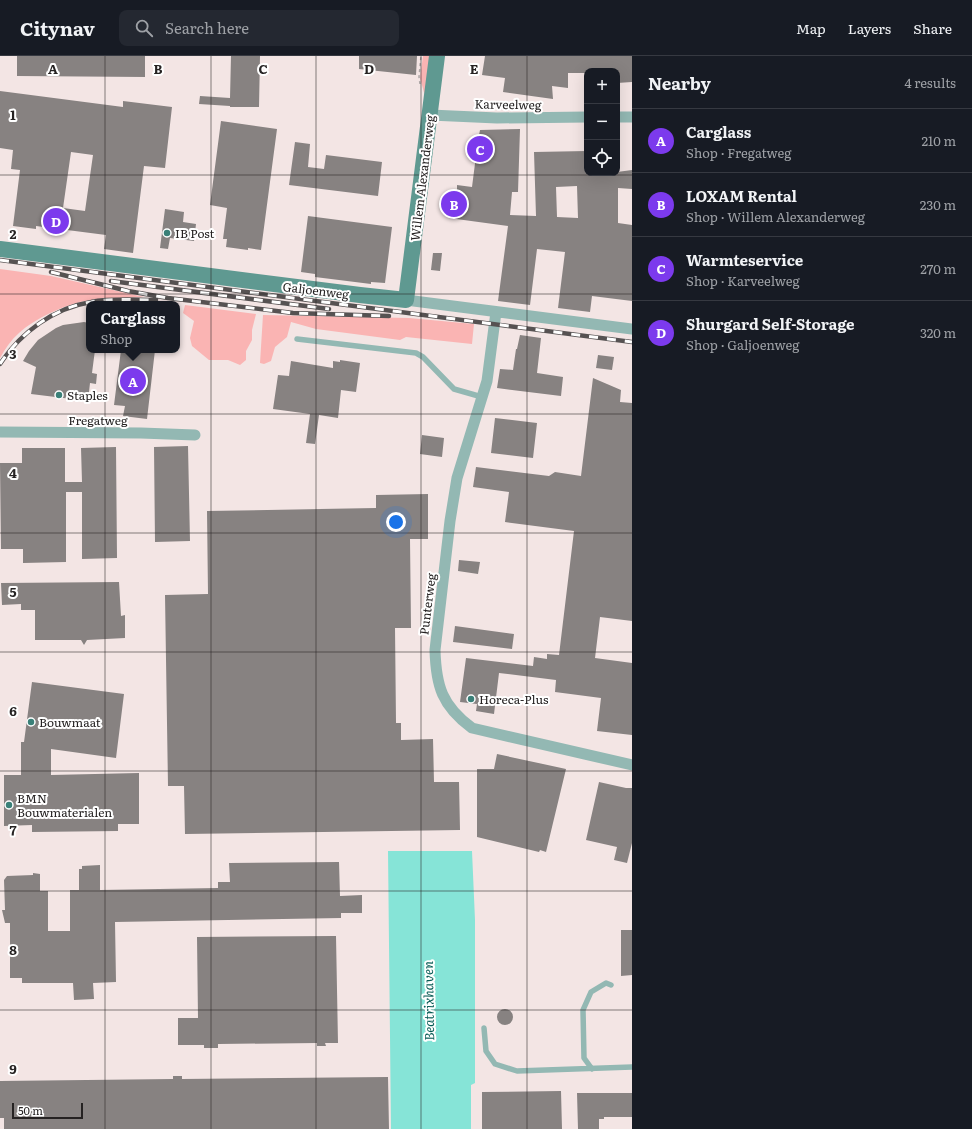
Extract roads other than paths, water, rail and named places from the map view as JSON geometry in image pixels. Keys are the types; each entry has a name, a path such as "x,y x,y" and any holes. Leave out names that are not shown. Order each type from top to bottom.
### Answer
{"street":[{"name":"Willem Alexanderweg","path":"406,300 437,56"},
{"name":"Karveelweg","path":"430,115 497,118 584,117"},
{"path":"620,117 632,116"},
{"name":"Galjoenweg","path":"0,249 632,329"},
{"name":"Punterweg","path":"496,312 488,382 457,478 450,521 435,650 435,671 439,687 448,705 458,718 472,728 632,765"},
{"name":"Fregatweg","path":"0,432 195,435"}],"lane":[{"path":"297,339 416,353 423,357 454,389 483,397"},
{"path":"592,1068 584,1058 583,1010 591,992 606,984 612,985"},
{"path":"484,1028 486,1051 495,1064 517,1071 632,1067"}],"water":[{"name":"Beatrixhaven","path":"388,851 472,851 475,920 475,1083 471,1085 471,1129 391,1129"}],"railway":[{"path":"0,260 632,342"},
{"path":"51,272 128,291 168,298 293,313 389,316"},
{"path":"111,281 329,309"},
{"path":"99,301 156,300"},
{"path":"0,364 8,352 28,332 40,323 64,310 86,303"}],"place":[{"name":"Warmteservice","path":"480,149"},
{"name":"LOXAM Rental","path":"454,204"},
{"name":"Shurgard Self-Storage","path":"56,221"},
{"name":"IB Post","path":"167,233"},
{"name":"Carglass","path":"133,381"},
{"name":"Staples","path":"59,395"},
{"name":"Horeca-Plus","path":"471,699"},
{"name":"Bouwmaat","path":"31,722"},
{"name":"BMN Bouwmaterialen","path":"9,805"}]}
